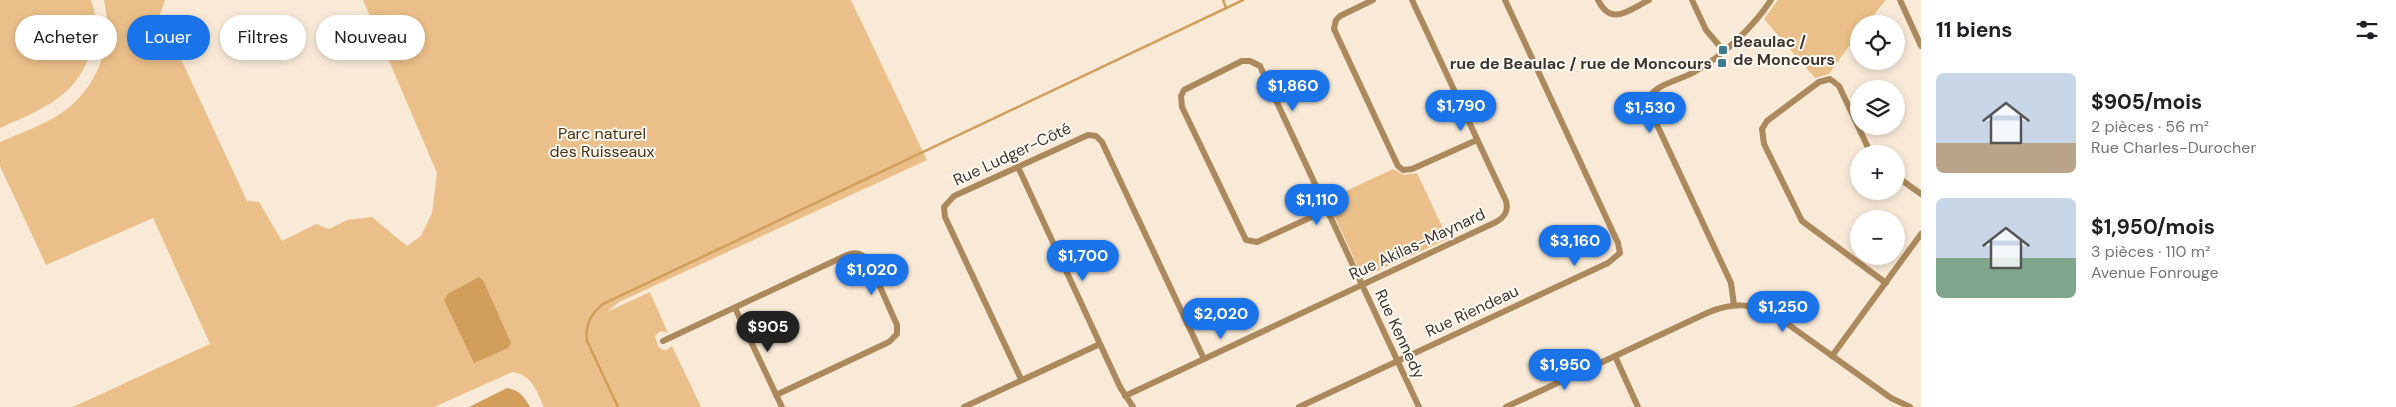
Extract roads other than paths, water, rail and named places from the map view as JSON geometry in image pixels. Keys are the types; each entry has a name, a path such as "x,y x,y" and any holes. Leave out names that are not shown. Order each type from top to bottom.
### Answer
{"street":[{"path":"1373,0 1340,16 1335,23 1334,29 1398,166 1403,170 1412,170 1477,140"},
{"name":"Rue Akilas-Maynard","path":"1125,396 1362,286 1505,216 1508,207 1506,201 1412,0"},
{"name":"Rue Riendeau","path":"1300,407 1608,263 1620,253 1618,244 1505,0"},
{"path":"1598,0 1605,12 1612,15 1619,14 1649,0"},
{"path":"1692,0 1706,30 1723,50"},
{"path":"1734,305 1731,283 1648,102 1650,95 1655,91 1695,72 1723,50 1755,21 1771,0"},
{"path":"1900,0 1921,46"},
{"name":"Rue Kennedy","path":"1327,210 1257,242 1248,242 1241,234 1182,107 1180,100 1182,93 1190,86 1242,61 1250,60 1262,69 1419,407"},
{"path":"1867,145 1839,86 1830,79 1819,82 1767,121 1762,129 1764,144 1802,221 1886,283"},
{"name":"Rue Ludger-Côté","path":"1021,380 944,212 946,204 952,198 1082,136 1091,135 1098,138 1204,360"},
{"path":"1018,167 1100,344 1125,396 1133,407"},
{"path":"1905,182 1921,194"},
{"path":"1832,356 1921,234"},
{"path":"663,341 851,254 860,253 869,262 897,324 896,337 885,344 776,395"},
{"path":"1506,407 1707,313 1734,305 1755,307 1770,312 1891,398 1900,407"},
{"path":"734,308 782,407"},
{"path":"964,407 1100,344"},
{"path":"1615,356 1638,407"},
{"path":"1891,398 1910,407"}],"waterway":[{"path":"1223,0 1226,8"},
{"path":"618,407 587,341 588,324 595,312 603,304 1243,0"}],"place":[{"name":"Beaulac / de Moncours","path":"1723,50"},
{"name":"rue de Beaulac / rue de Moncours","path":"1722,63"}],"park label":[{"name":"Parc naturel des Ruisseaux","path":"602,142"}]}
